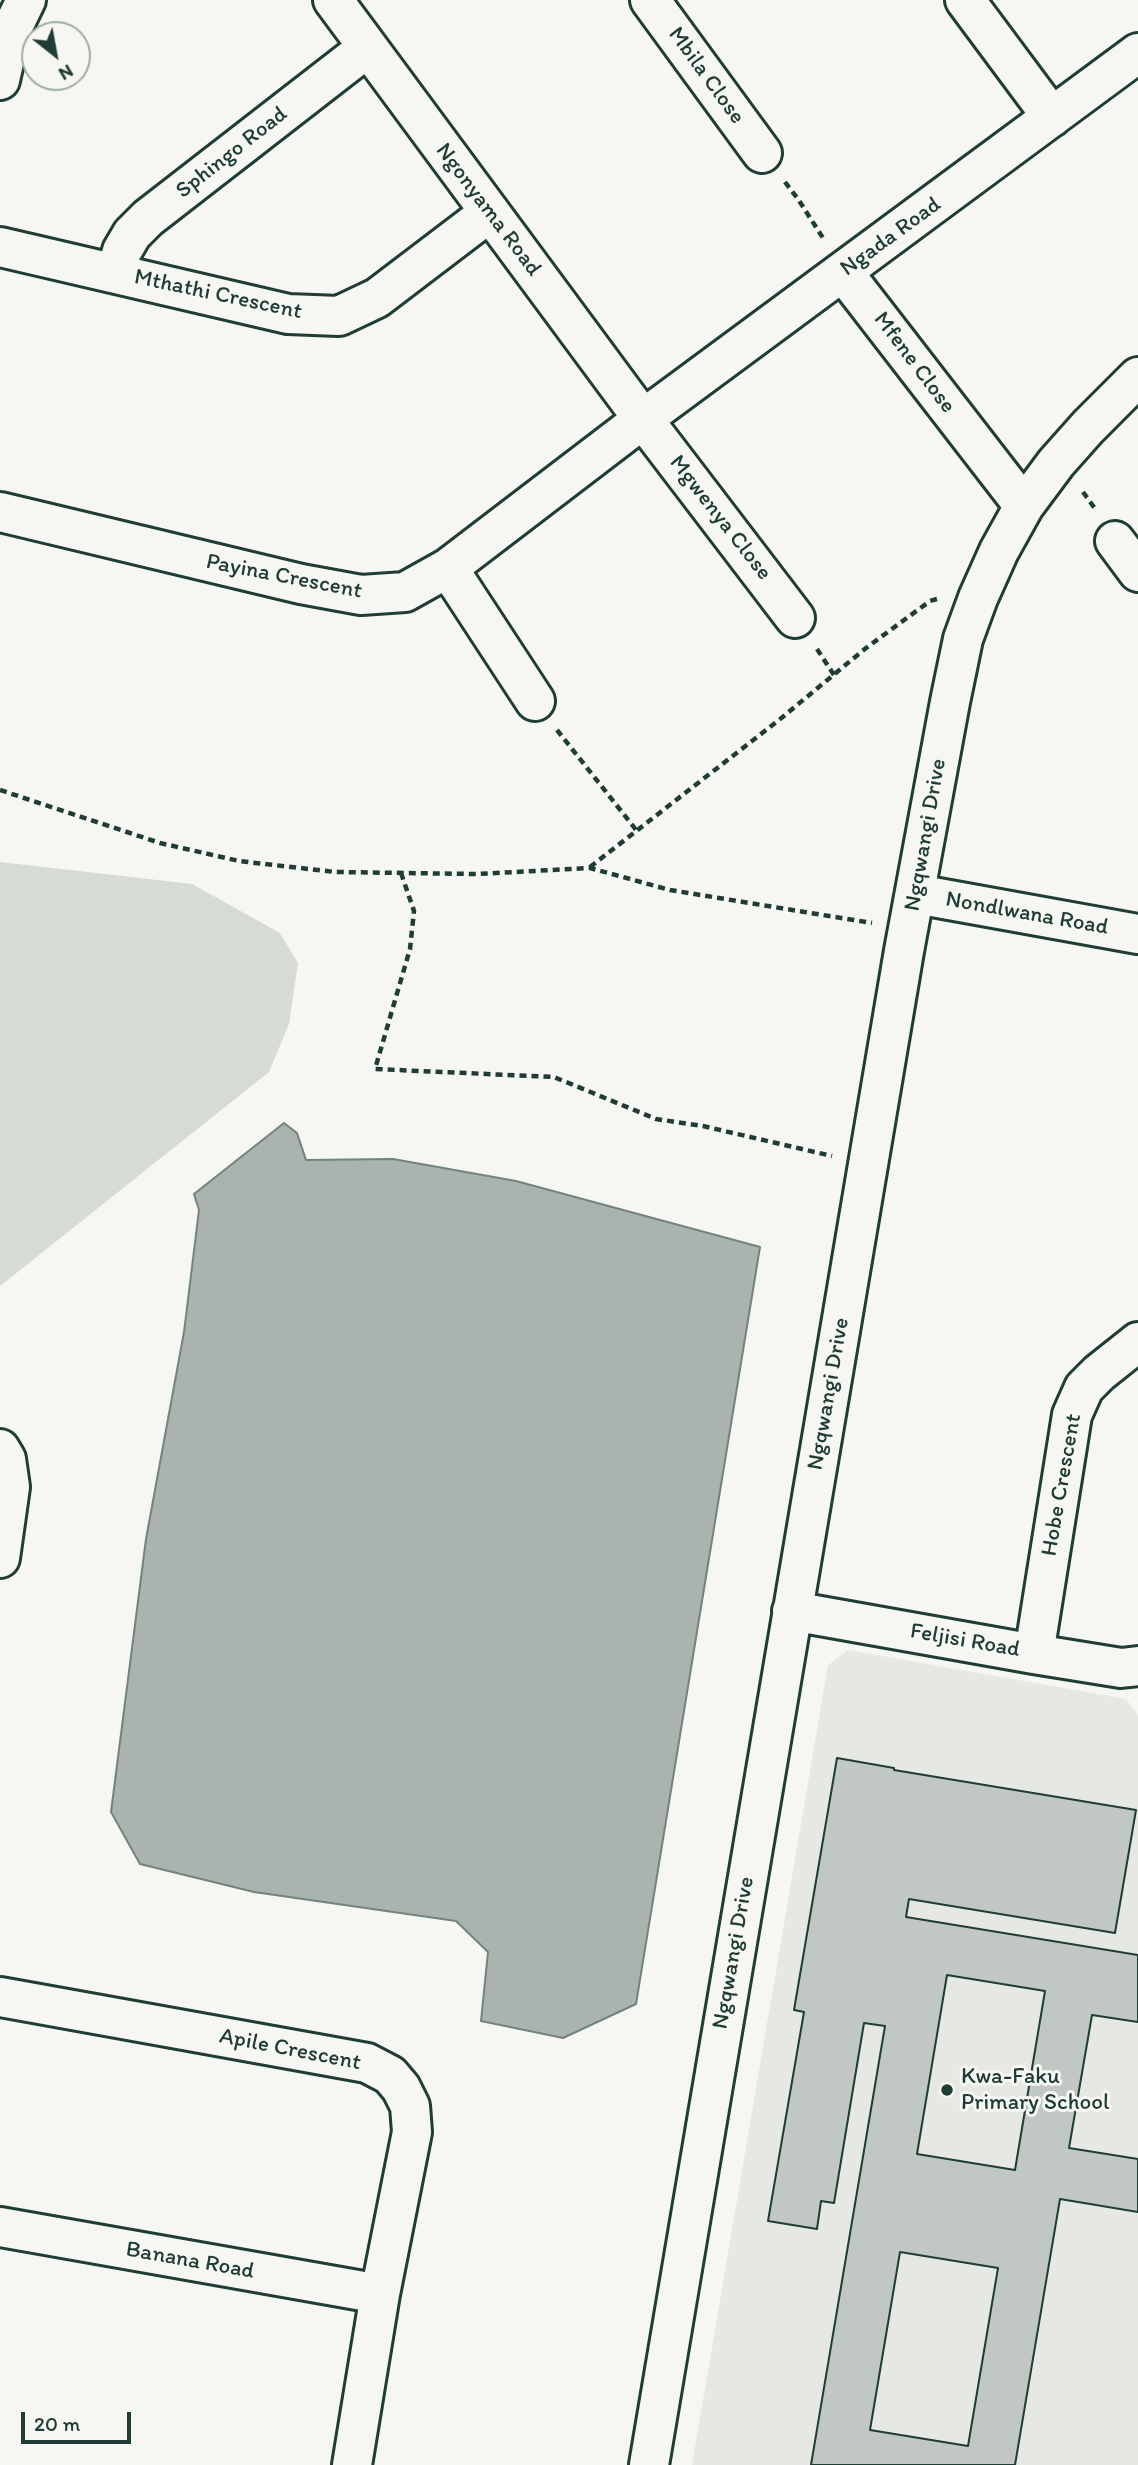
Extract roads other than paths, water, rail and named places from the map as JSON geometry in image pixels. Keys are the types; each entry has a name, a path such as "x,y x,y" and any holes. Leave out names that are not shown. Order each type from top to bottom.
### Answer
{"street":[{"path":"0,80 11,31 26,0"},
{"name":"Ngonyama Road","path":"333,0 643,419"},
{"name":"Mbila Close","path":"650,0 762,153"},
{"path":"965,0 1052,117"},
{"name":"Sphingo Road","path":"116,274 122,251 132,234 148,218 367,48"},
{"name":"Ngada Road","path":"643,419 1138,53"},
{"name":"Mthathi Crescent","path":"0,247 288,314 339,316 377,298 490,212"},
{"name":"Mfene Close","path":"843,272 1024,506"},
{"name":"Ngqwangi Drive","path":"649,2465 792,1611 916,894 963,639 999,551 1024,506 1088,426 1138,377"},
{"name":"Payina Crescent","path":"0,512 288,581 361,595 405,592 448,568 643,419"},
{"name":"Mgwenya Close","path":"643,419 795,618"},
{"path":"1115,541 1138,572"},
{"path":"448,568 535,701"},
{"name":"Nondlwana Road","path":"916,894 1138,934"},
{"name":"Hobe Crescent","path":"1034,1654 1072,1415 1084,1388 1098,1373 1138,1342"},
{"path":"0,1449 6,1459 10,1487 0,1558"},
{"name":"Feljisi Road","path":"792,1611 1121,1668 1138,1666"},
{"name":"Apile Crescent","path":"0,1997 367,2063 390,2075 401,2088 410,2106 412,2132 380,2294 352,2465"},
{"name":"Banana Road","path":"0,2227 380,2294"}],"place":[{"name":"Kwa-Faku Primary School","path":"947,2090"}]}
